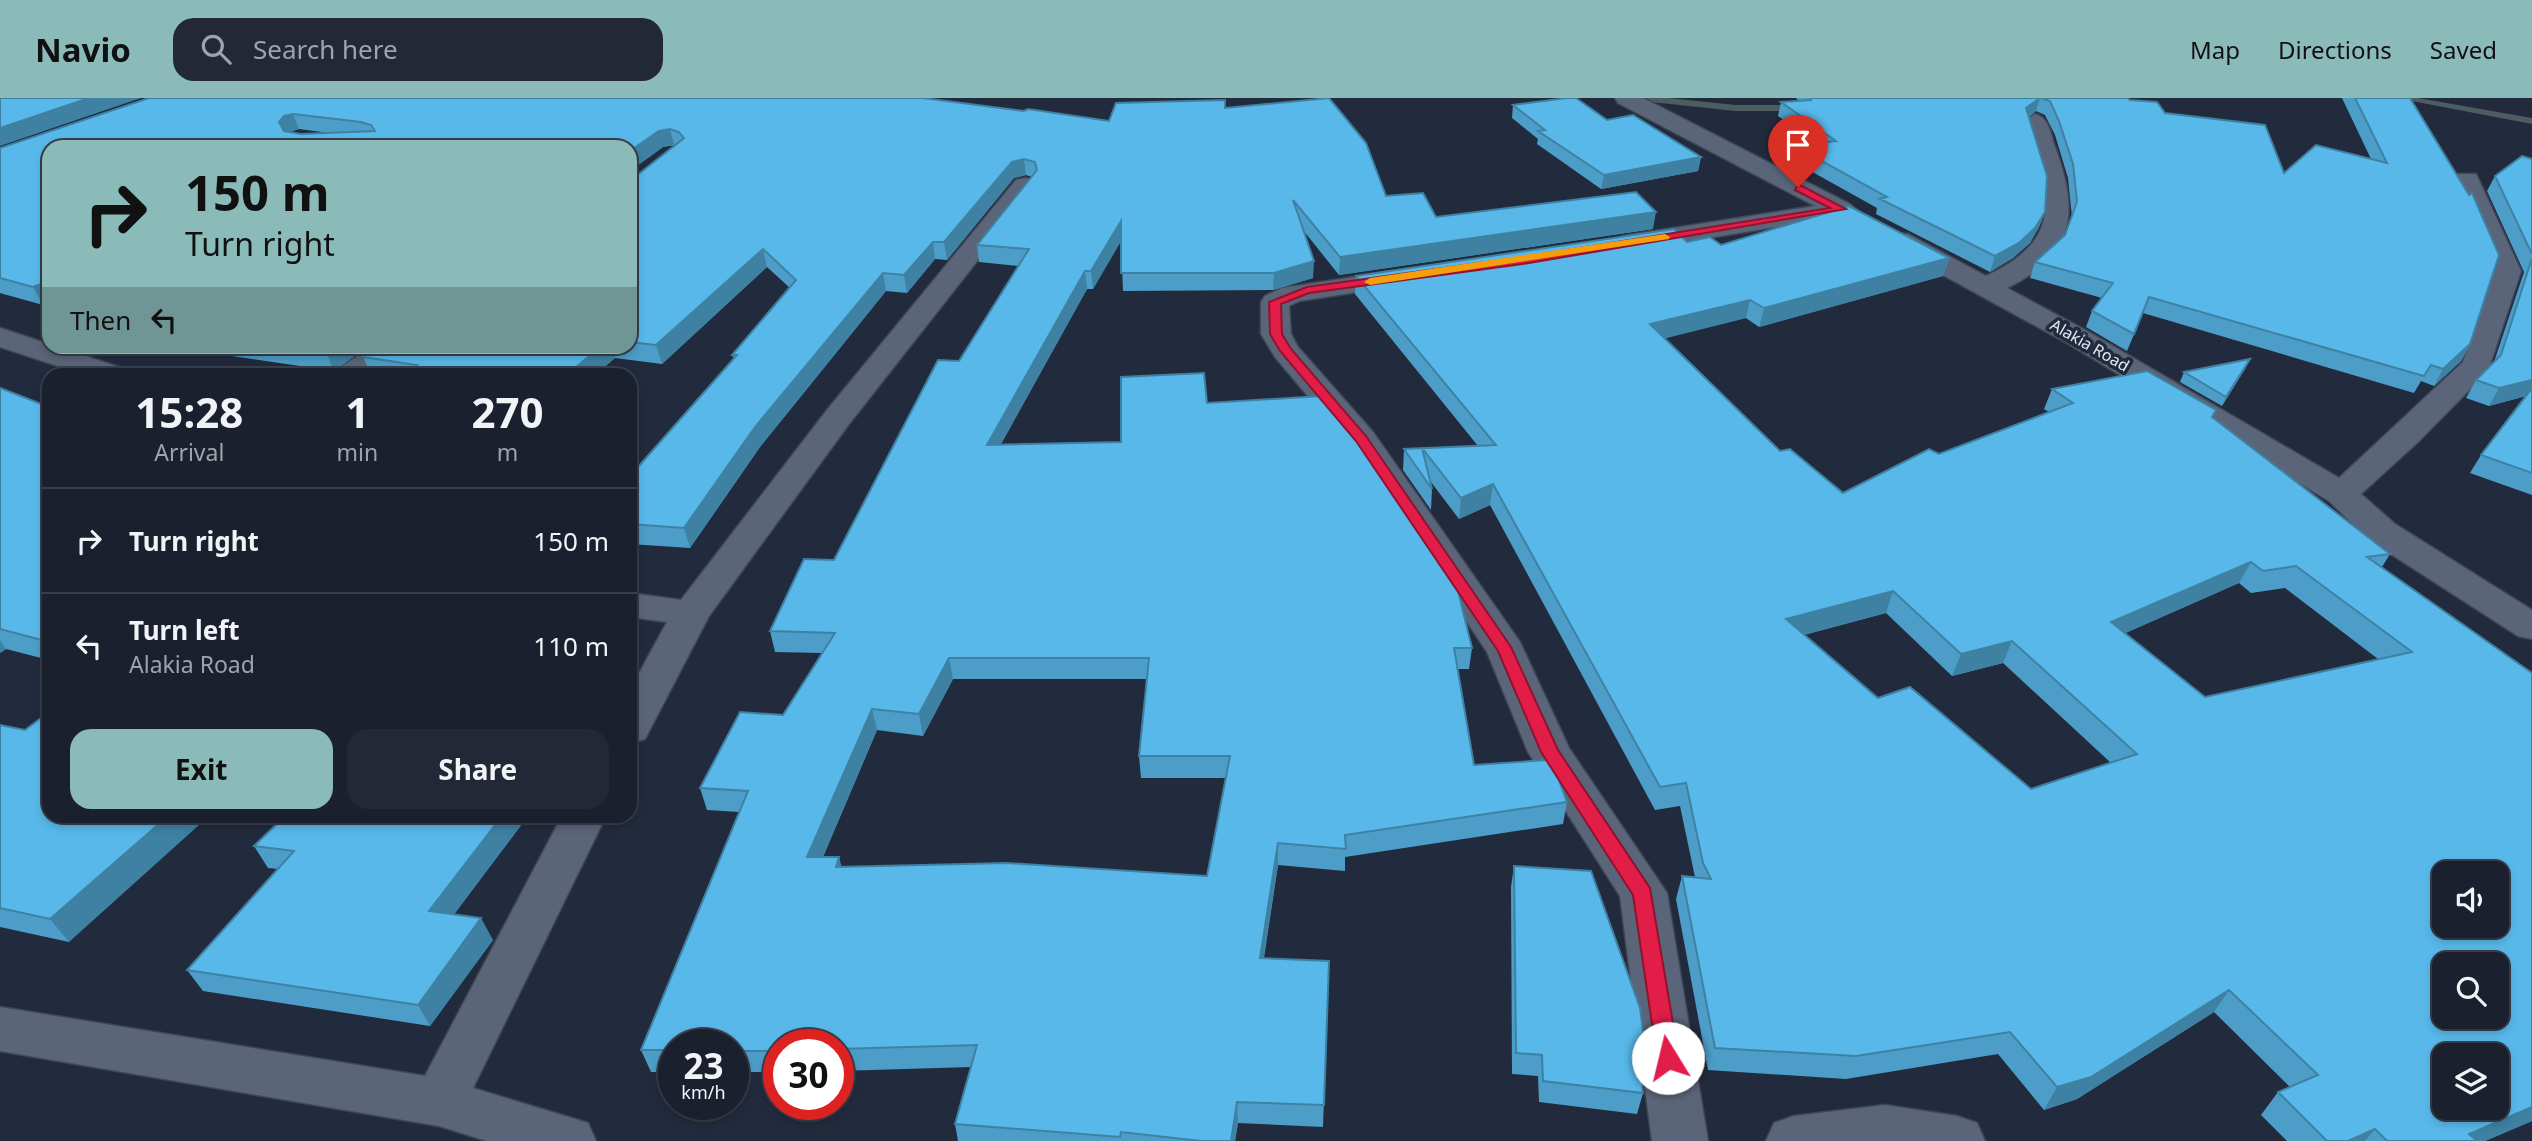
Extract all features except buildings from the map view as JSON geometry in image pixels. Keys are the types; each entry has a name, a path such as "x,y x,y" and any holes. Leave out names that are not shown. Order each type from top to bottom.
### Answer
{"street":[{"name":"Alakia Road","path":"1633,102 1989,286 2341,494 2382,532 2532,627"},
{"path":"1989,286 2028,265 2056,236 2060,206 2035,121"},
{"path":"2341,494 2407,435 2477,365 2507,271 2467,179"},
{"path":"637,716 691,613 838,417 1025,186"},
{"path":"1596,248 1841,209"},
{"path":"1435,273 1292,294 1275,302 1276,334 1286,351 1361,439 1506,651 1549,752 1643,893 1680,1141"},
{"path":"0,337 42,351"},
{"path":"50,354 92,368"},
{"path":"100,368 111,354"},
{"path":"359,368 381,354"},
{"path":"637,606 691,613"},
{"path":"439,1102 580,823"},
{"path":"0,1029 439,1102 568,1141"},
{"path":"1794,1141 1885,1130 1956,1141"}],"waterway":[{"path":"1642,98 1735,108 1803,108"},
{"path":"2401,98 2532,121"}],"slow traffic":[{"path":"1370,282 1665,237"}],"route":[{"path":"1668,1058 1643,893 1549,752 1506,651 1361,439 1286,351 1276,334 1275,302 1307,290 1529,259 1841,209 1798,187"}]}
